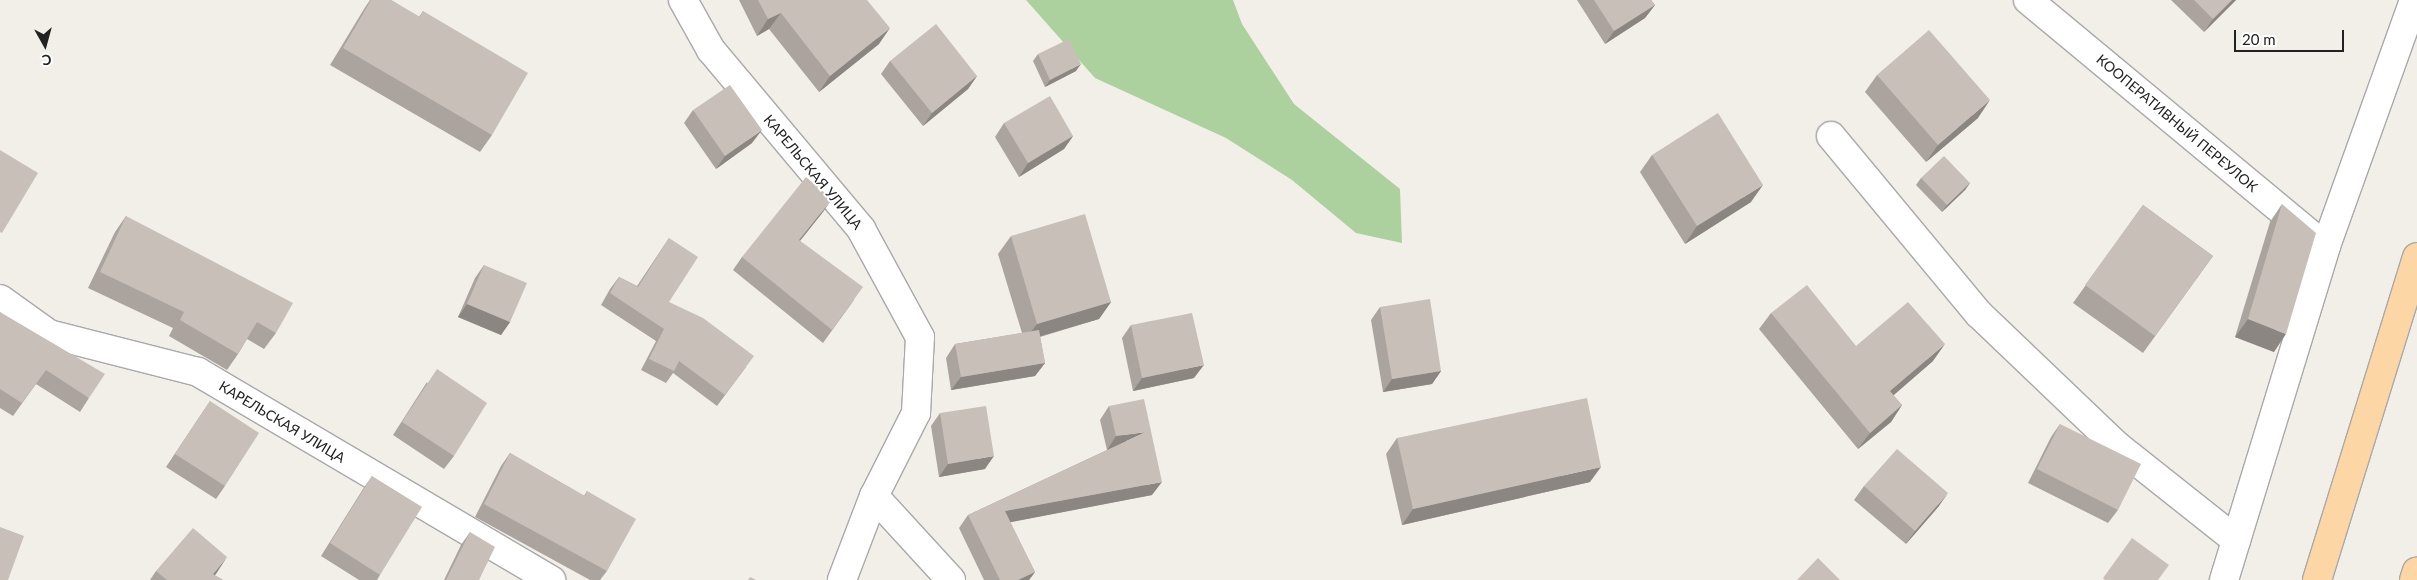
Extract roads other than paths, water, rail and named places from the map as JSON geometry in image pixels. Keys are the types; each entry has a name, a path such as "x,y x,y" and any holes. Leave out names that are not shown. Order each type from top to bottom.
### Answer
{"main road":[{"path":"2317,580 2417,257"},
{"path":"2414,580 2417,572"}],"street":[{"name":"КАРЕЛЬСКАЯ УЛИЦА","path":"683,0 711,50 861,229 920,337 916,413 874,496 842,580"},
{"name":"КООПЕРАТИВНЫЙ ПЕРЕУЛОК","path":"2028,0 2326,246"},
{"path":"2224,580 2326,246 2414,0"},
{"path":"1831,136 1979,314 2116,445 2236,540"},
{"name":"КАРЕЛЬСКАЯ УЛИЦА","path":"0,299 49,334 198,372 551,580"},
{"path":"874,496 951,580"}]}
